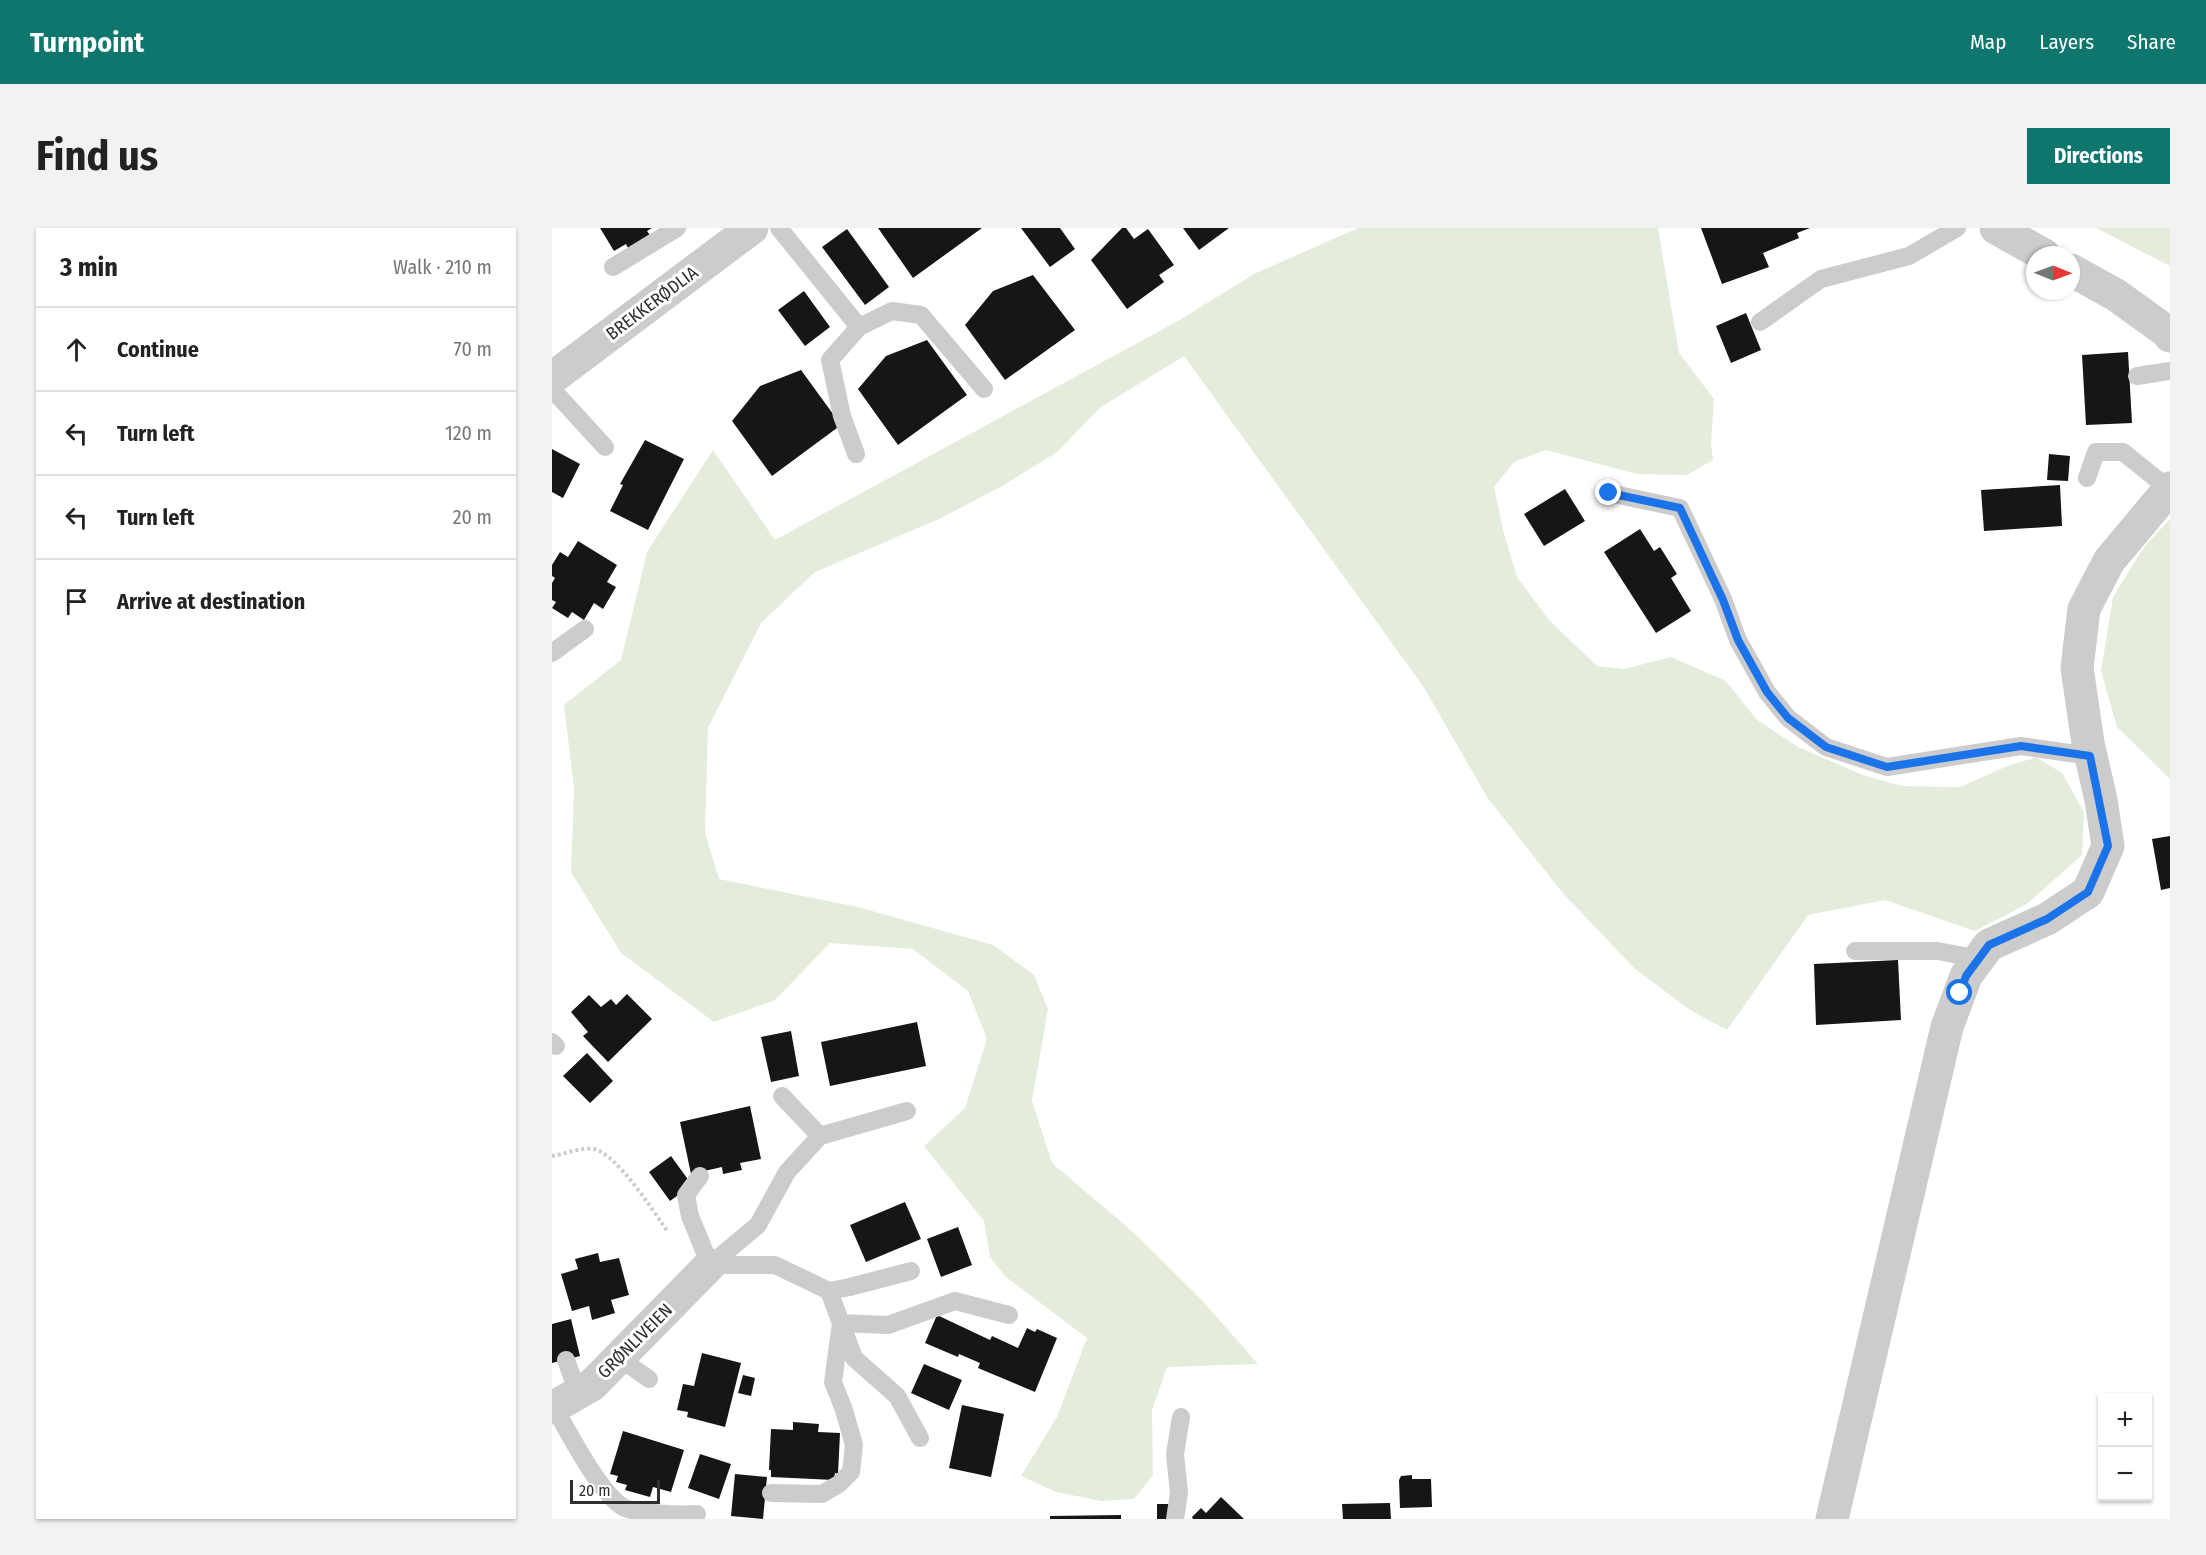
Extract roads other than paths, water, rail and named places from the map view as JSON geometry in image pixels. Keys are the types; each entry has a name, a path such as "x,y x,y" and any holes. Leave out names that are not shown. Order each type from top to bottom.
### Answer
{"street":[{"name":"BREKKERØDLIA","path":"552,378 752,228"},
{"path":"1996,228 2028,246"},
{"path":"2080,275 2116,295 2170,336"},
{"path":"1832,1519 1947,1027 1966,976 1989,945 2047,919 2088,892 2108,846 2090,756 2077,669 2084,609 2109,561 2170,488"},
{"name":"GRØNLIVEIEN","path":"561,1403 592,1385 710,1264"}],"lane":[{"path":"613,267 677,228"},
{"path":"779,228 860,327"},
{"path":"1760,322 1821,279 1909,256 1956,228"},
{"path":"856,453 842,416 830,360 860,327 892,311 921,315 984,389"},
{"path":"2137,376 2170,371"},
{"path":"552,389 605,447"},
{"path":"2087,478 2096,452 2123,452 2170,488"},
{"path":"1609,493 1680,508 1723,600 1738,640 1767,692 1788,718 1826,747 1887,767 2021,746 2090,756"},
{"path":"552,653 585,629"},
{"path":"1855,951 1938,951 1978,959"},
{"path":"782,1096 820,1136"},
{"path":"710,1264 758,1226 787,1172 820,1136 907,1111"},
{"path":"700,1176 686,1195 690,1216 710,1264"},
{"path":"710,1264 776,1265 829,1291 911,1271"},
{"path":"829,1291 854,1358 897,1396 920,1438"},
{"path":"841,1323 888,1325 955,1301 1009,1315"},
{"path":"771,1492 822,1494 839,1484 851,1472 854,1445 844,1410 832,1382 841,1323"},
{"path":"619,1358 649,1379"},
{"path":"566,1360 561,1403 600,1483 624,1508 672,1515 697,1514"},
{"path":"1175,1519 1179,1493 1175,1455 1181,1417"}]}
